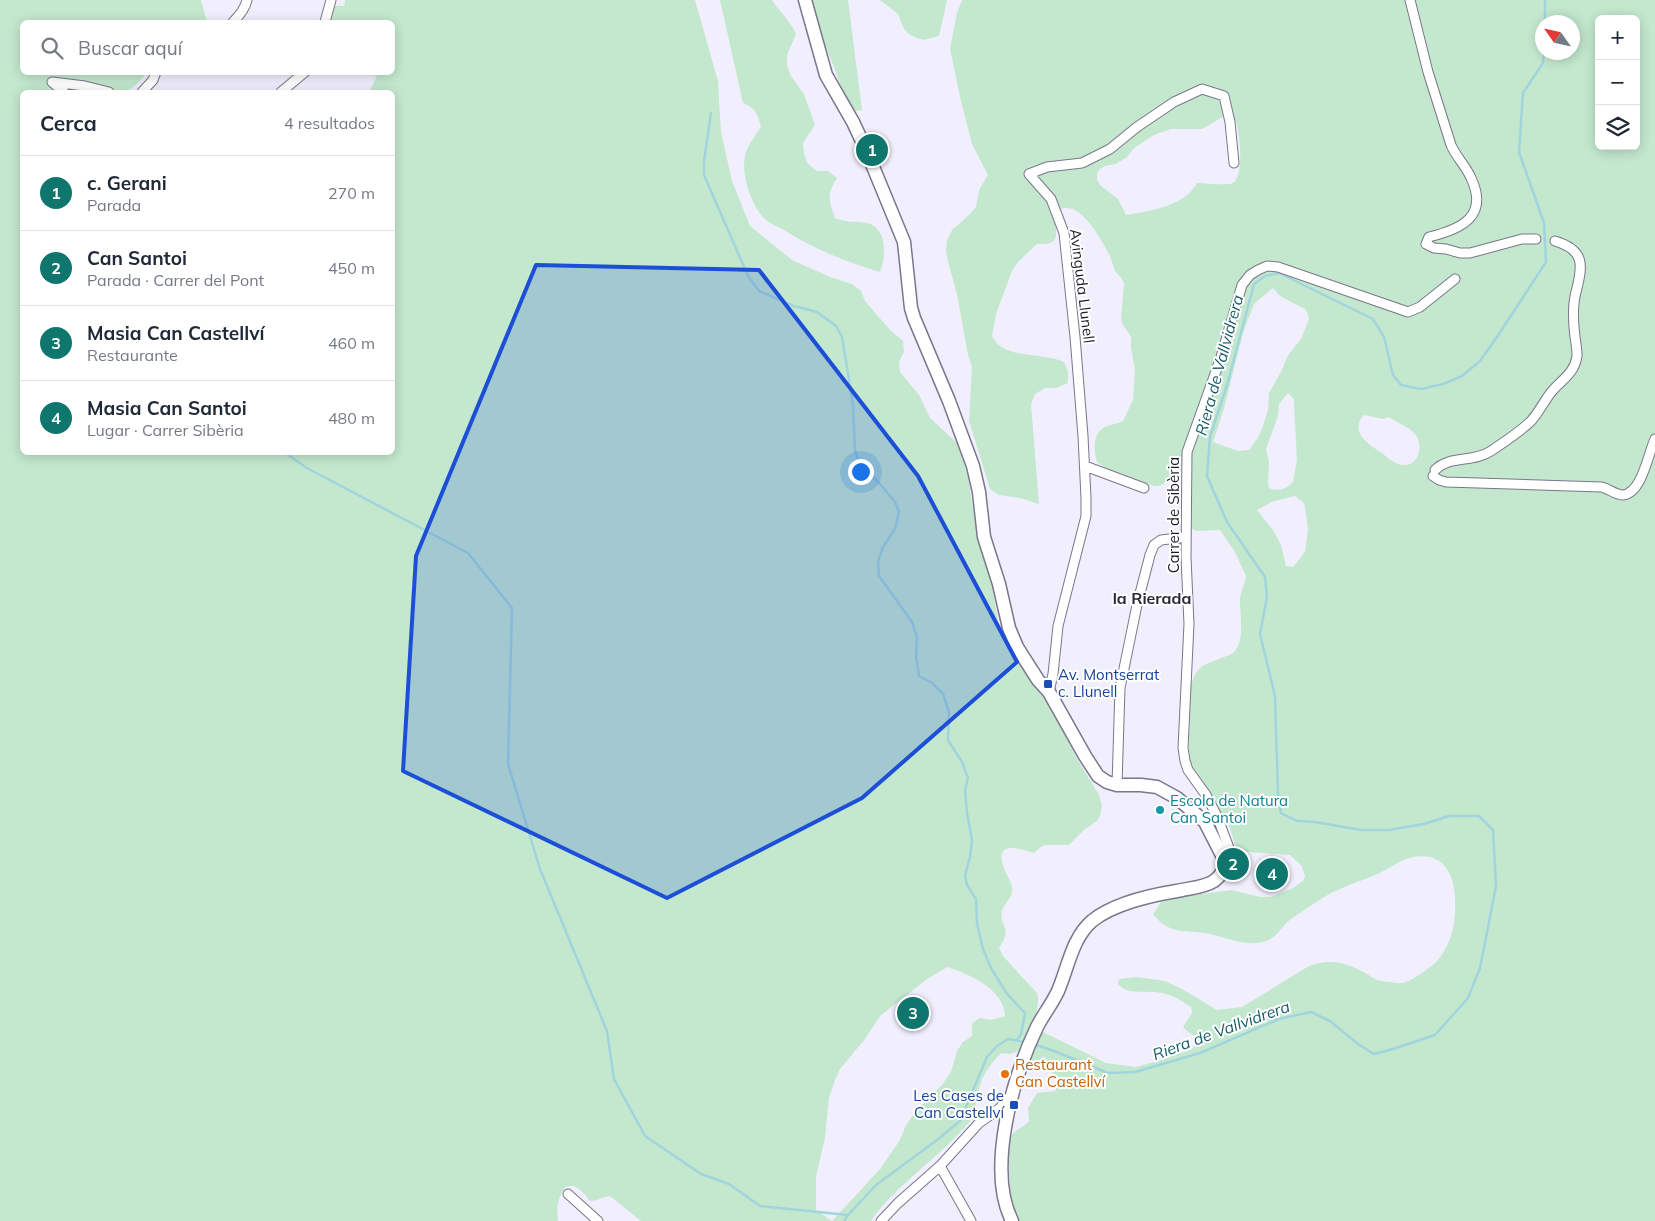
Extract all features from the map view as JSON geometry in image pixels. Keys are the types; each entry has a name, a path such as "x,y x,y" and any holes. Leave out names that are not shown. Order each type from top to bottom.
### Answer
{"street":[{"path":"235,20 246,5 247,0"},
{"path":"326,20 331,0"},
{"path":"805,0 826,76 853,122 904,242 914,318 949,401 973,466 979,492 984,537 999,584 1009,628 1017,647 1029,667 1049,692 1095,772 1107,782 1116,785 1153,786 1177,798 1205,822 1224,859 1225,865 1222,873 1213,882 1198,887 1160,894 1104,913 1093,920 1078,940 1057,994 1040,1021 1034,1035 1003,1116 1001,1166 1004,1197 1012,1221"},
{"path":"1410,0 1428,72 1451,145 1471,178 1478,201 1474,212 1463,225 1445,233 1429,237 1426,244 1434,248 1470,253 1525,239 1536,239"},
{"path":"144,90 155,75"},
{"path":"284,90 301,75"},
{"path":"62,90 52,82 101,90"},
{"name":"Avinguda Llunell","path":"1049,692 1053,674 1058,626 1086,516 1085,466 1075,337 1064,233 1051,199 1030,174 1047,167 1082,163 1110,149 1137,127 1174,102 1202,89 1224,96 1230,122 1234,163"},
{"path":"1555,241 1570,247 1577,255 1581,265 1580,278 1573,304 1577,359 1572,370 1553,390 1538,412 1525,426 1483,456 1440,464 1434,473 1439,480 1446,482 1601,487 1624,495 1638,484 1655,439"},
{"name":"Carrer de Sibèria","path":"1224,859 1228,856 1229,848 1211,804 1188,770 1184,751 1189,624 1186,537 1187,452 1221,356 1239,292 1250,275 1262,268 1278,267 1408,312 1420,307 1455,279"},
{"path":"1085,466 1144,488"},
{"path":"1116,785 1120,688 1137,604 1150,555 1154,545 1161,540 1186,537"},
{"path":"881,1221 898,1203 940,1166 986,1117 1003,1116"},
{"path":"986,1117 1003,1116"},
{"path":"940,1166 971,1221"},
{"path":"568,1194 598,1221"}],"highlighted area":[{"path":"536,265 759,270 918,476 1017,662 862,798 667,898 403,771 416,556"}],"green space":[{"path":"0,0 201,0 206,20 20,20 20,75 144,75 134,87 128,90 20,90 20,455 395,455 395,90 370,90 377,76 375,75 395,75 395,20 331,20 334,6 344,6 345,0 695,0 718,81 721,132 732,181 750,226 792,260 830,277 852,284 861,291 865,301 890,330 903,341 904,352 899,362 900,372 919,395 930,418 958,444 968,478 978,538 989,567 998,622 1003,638 1019,664 1055,713 1077,759 1099,795 1102,805 1097,821 1084,830 1069,845 1042,846 1034,853 1008,848 1004,850 1002,855 1003,864 1012,890 1002,911 1001,916 1005,935 999,948 1003,956 1037,993 1038,999 1036,1013 1023,1049 1010,1054 1001,1053 996,1058 982,1080 973,1118 946,1146 893,1194 871,1221 832,1221 641,1221 610,1196 590,1201 580,1190 570,1186 565,1187 559,1199 557,1207 558,1221 0,1221","holes":["947,967 975,978 992,990 999,998 1005,1016 991,1020 980,1018 972,1023 972,1036 963,1042 957,1051 951,1072 942,1085 917,1110 906,1125 900,1140 880,1169 832,1221 816,1210 816,1177 825,1137 829,1098 840,1069 865,1039 880,1016 927,979"]},
{"path":"720,0 772,0 794,30 796,34 787,55 787,66 791,76 804,94 815,125 803,143 804,154 808,164 817,171 828,171 837,178 830,194 835,218 867,223 879,231 884,244 880,272 841,259 806,243 767,221 755,205 748,188 744,163 748,148 761,126 755,112 751,107 743,103"},
{"path":"812,0 848,0 862,110 854,111 845,98 822,37"},
{"path":"880,0 947,0 939,36 923,40 910,35 904,29 898,14"},
{"path":"962,0 1655,0 1655,1221 1017,1221 1012,1211 1007,1145 1013,1133 1029,1121 1028,1108 1037,1093 1055,1091 1058,1084 1058,1079 1050,1071 1024,1065 1041,1031 1106,1063 1136,1067 1158,1061 1190,1050 1199,1041 1183,1027 1192,1013 1191,1007 1166,994 1128,990 1118,984 1119,979 1137,977 1165,981 1217,1010 1242,1007 1309,966 1325,962 1346,965 1360,970 1377,980 1404,983 1415,978 1441,957 1453,928 1455,901 1452,880 1448,871 1443,864 1425,856 1408,858 1332,893 1291,919 1270,939 1258,943 1242,942 1212,934 1174,930 1163,924 1153,914 1163,899 1232,890 1260,897 1271,897 1293,888 1303,881 1305,876 1302,866 1290,855 1247,852 1236,848 1229,825 1188,762 1191,686 1193,679 1202,666 1231,654 1238,647 1241,634 1240,598 1246,576 1235,552 1220,530 1197,531 1192,529 1189,479 1172,476 1162,485 1154,486 1106,468 1097,462 1095,441 1097,436 1102,428 1123,421 1133,400 1135,370 1131,337 1121,318 1124,283 1115,271 1110,256 1095,231 1081,214 1073,209 1065,208 1057,211 1055,239 1046,244 1037,244 1018,262 1012,271 996,314 992,336 999,345 1012,352 1057,359 1064,362 1068,372 1068,383 1056,388 1045,388 1035,394 1031,404 1039,504 1020,498 999,495 990,489 969,421 972,367 946,251 947,240 952,230 976,207 979,190 988,175 972,144 950,49 957,13","holes":["1228,114 1233,115 1238,129 1240,150 1239,171 1233,183 1197,183 1191,191 1176,202 1156,209 1126,215 1118,199 1100,185 1097,180 1097,174 1100,169 1116,164 1127,157 1134,148 1154,135 1171,129 1202,129","1273,288 1280,296 1305,309 1309,319 1301,339 1288,355 1269,393 1268,410 1259,436 1249,450 1238,451 1213,442 1224,408 1243,333 1254,304","1288,393 1294,399 1297,460 1293,482 1285,488 1276,490 1269,488 1269,462 1266,449 1278,416 1279,404","1364,415 1383,419 1389,417 1409,429 1418,439 1419,449 1416,459 1408,465 1394,462 1366,442 1359,432 1360,421","1295,496 1305,506 1308,529 1305,552 1293,567 1286,566 1281,545 1273,530 1257,510 1274,501"]}],"waterway":[{"name":"Riera de Vallvidrera","path":"1545,0 1545,15"},
{"name":"Riera de Vallvidrera","path":"1033,1044 1108,1073 1135,1072 1200,1053 1279,1019 1311,1012 1330,1021 1358,1044 1374,1054 1435,1035 1468,998 1480,968 1496,886 1493,830 1479,816 1449,816 1424,824 1389,830 1361,830 1315,822 1297,821 1281,813 1278,794 1275,696 1260,634 1267,597 1265,577 1227,522 1207,476 1210,437 1227,385 1254,284 1265,276 1279,273 1373,319 1384,337 1393,375 1401,385 1421,389 1443,384 1462,376 1480,361 1546,262 1544,223 1519,152 1523,93 1543,60"},
{"path":"711,113 704,175 748,276 759,291 794,306 817,312 836,326 842,337 853,404 855,451 860,464 895,502 899,512 895,529 883,547 878,562 879,576 912,622 917,637 916,656 919,676 932,683 943,694 949,712 948,740 962,762 968,778 965,791 972,840 965,875 967,885 976,899 977,924 983,949 991,968 1007,994 1025,1013 1021,1034 1017,1040"},
{"path":"288,455 307,468 468,553 512,608 508,764 540,869 607,1031 614,1079 645,1136 701,1174 729,1184 760,1206 848,1215"},
{"name":"Riera de Vallvidrera","path":"844,1221 876,1185 960,1121 987,1057 997,1046 1008,1039 1025,1042"}],"place":[{"name":"c. Gerani","path":"872,150"},
{"name":"Av. Montserrat c. Llunell","path":"1048,684"},
{"name":"Escola de Natura Can Santoi","path":"1160,810"},
{"name":"Can Santoi","path":"1233,864"},
{"name":"Masia Can Santoi","path":"1272,874"},
{"name":"Masia Can Castellví","path":"913,1013"},
{"name":"Restaurant Can Castellví","path":"1005,1074"},
{"name":"Les Cases de Can Castellví","path":"1014,1105"}],"district":[{"name":"la Rierada","path":"1152,598"}]}
